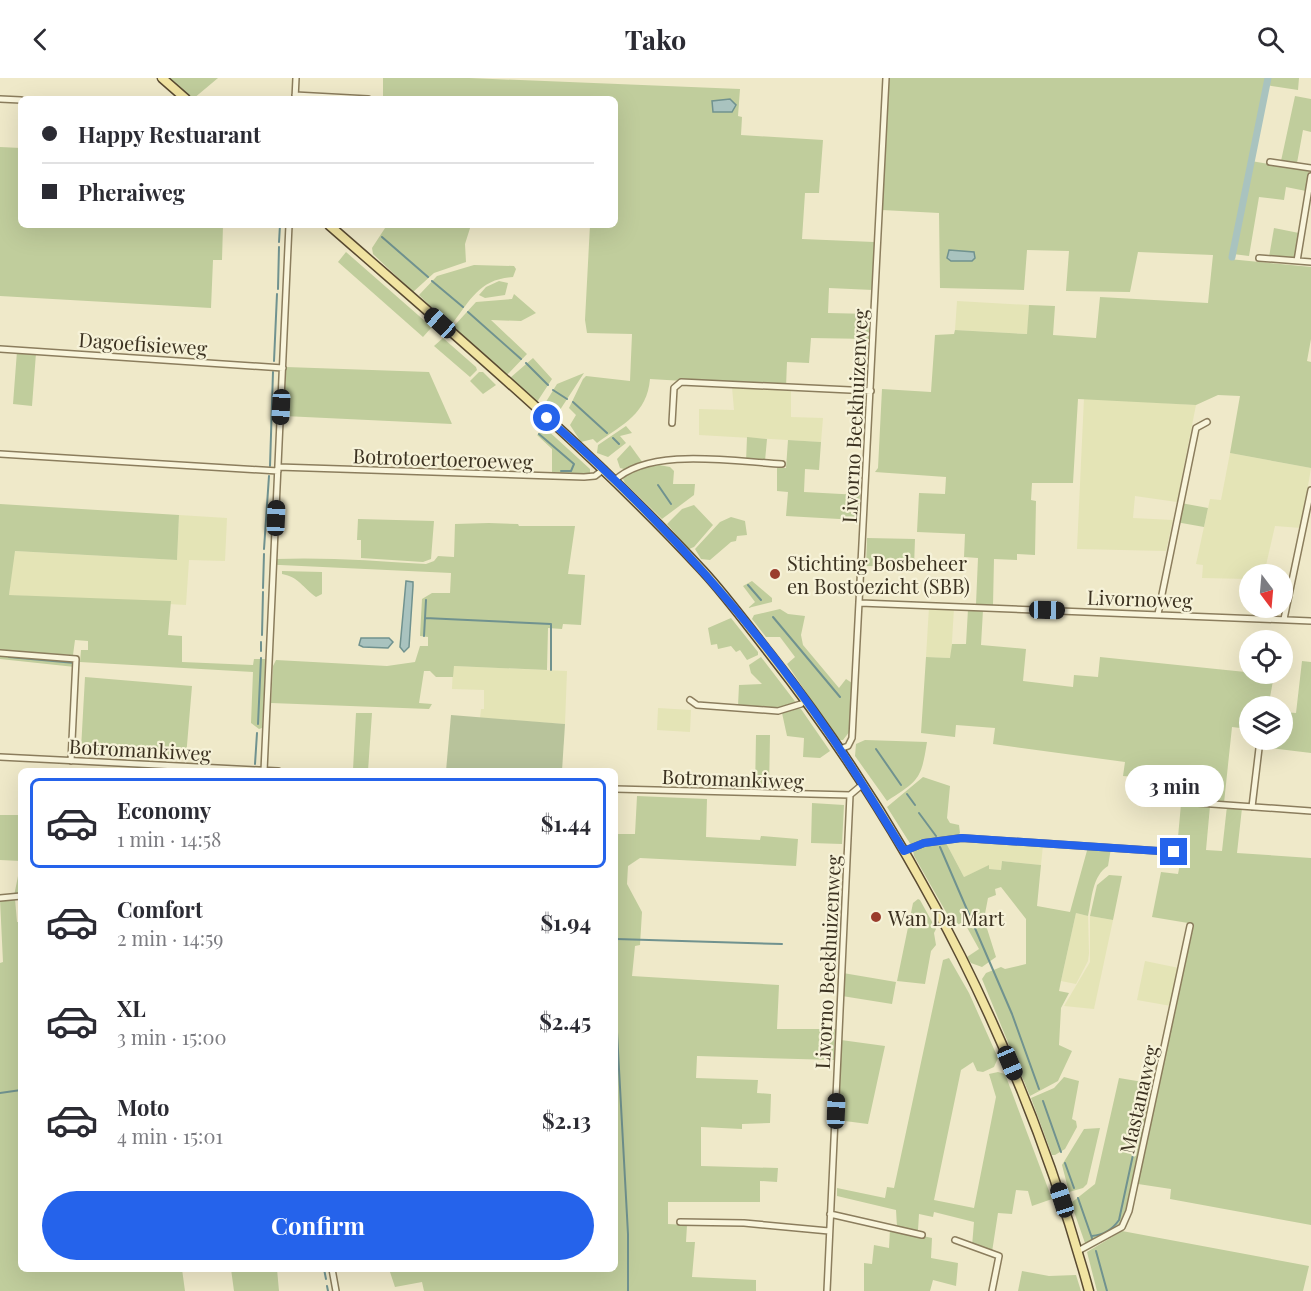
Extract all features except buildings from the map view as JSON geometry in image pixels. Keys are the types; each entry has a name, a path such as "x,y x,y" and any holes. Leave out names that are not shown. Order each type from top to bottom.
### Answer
{"main road":[{"path":"162,78 183,96"},
{"path":"332,228 604,469 706,574 794,685 840,749 904,851 996,1032 1055,1180 1089,1291"}],"street":[{"path":"295,96 296,78"},
{"name":"Livorno Beekhuizenweg","path":"840,749 848,746 852,738 886,78"},
{"path":"0,99 18,100"},
{"path":"1270,162 1311,168"},
{"path":"1297,261 1311,176"},
{"path":"264,768 289,228"},
{"path":"1259,258 1311,262"},
{"name":"Dagoefisieweg","path":"0,349 283,368"},
{"path":"672,423 674,388 681,382 871,391"},
{"path":"1158,614 1196,428 1207,422"},
{"name":"Botrotoertoeroeweg","path":"0,454 278,469 584,477 595,476 604,469"},
{"path":"615,481 624,472 662,459 782,464"},
{"path":"1284,619 1311,490"},
{"name":"Livornoweg","path":"860,603 1311,621"},
{"path":"0,653 76,659 71,761"},
{"path":"690,700 697,705 778,711 801,704"},
{"path":"1252,807 1259,750"},
{"name":"Botromankiweg","path":"0,757 206,768"},
{"path":"850,795 863,784"},
{"name":"Botromankiweg","path":"618,789 850,795"},
{"name":"Livorno Beekhuizenweg","path":"827,1291 850,795"},
{"path":"1198,803 1311,811"},
{"path":"904,851 924,843 962,838 1174,852"},
{"path":"0,898 18,896"},
{"name":"Mastanaweg","path":"1078,1251 1122,1227 1129,1211 1190,926"},
{"path":"830,1214 922,1234"},
{"path":"680,1222 744,1223 829,1231"},
{"path":"955,1240 999,1256 992,1291"},
{"path":"333,1272 336,1291"}],"green space":[{"path":"169,78 218,78 197,96 190,96"},
{"path":"383,78 469,78 740,89 738,116 742,117 741,135 823,140 819,193 805,193 802,239 874,242 873,290 829,288 828,313 872,314 870,339 811,338 809,363 787,362 786,387 650,379 644,401 632,417 597,443 593,439 581,442 570,425 576,415 569,408 583,379 586,376 630,381 632,334 587,333 585,320 590,228 618,228 618,96 383,96"},
{"path":"888,78 1266,78 1229,259 1311,267 1311,339 1307,361 1311,362 1311,468 1230,453 1240,396 1218,395 1196,405 1078,399 1073,483 1032,483 1031,500 1036,501 1035,555 1017,554 1017,560 994,559 993,605 976,604 978,558 964,557 965,534 917,532 919,493 945,494 946,477 875,472 878,468 882,389 931,392 935,335 954,334 955,330 1027,334 1029,305 1055,306 1053,335 1096,338 1100,297 1208,303 1213,255 1138,252 1130,292 1066,291 1069,251 1027,250 1024,290 940,288 939,213 882,210"},
{"path":"1268,78 1299,78 1298,90 1266,85"},
{"path":"1295,96 1311,99 1311,132 1303,130 1297,163 1281,161"},
{"path":"0,147 18,148 18,228 223,228 222,260 213,260 211,308 0,296"},
{"path":"1251,161 1309,171 1306,191 1286,187 1284,200 1259,197 1249,256 1233,254"},
{"path":"385,228 470,228 465,244 466,262 434,273 413,292 373,254 372,248"},
{"path":"1274,228 1299,233 1294,260 1269,257"},
{"path":"346,252 426,322 431,328 423,337 338,262"},
{"path":"474,265 514,266 516,269 513,277 484,286 452,324 448,324 419,295 437,276"},
{"path":"499,281 508,283 505,295 485,298 479,295 486,287"},
{"path":"514,294 536,313 521,321 491,320 527,354 507,375 455,330 454,326 476,302 512,299"},
{"path":"957,301 1029,305 1028,334 955,330"},
{"path":"443,338 476,367 477,370 470,377 434,346"},
{"path":"17,351 36,353 32,406 13,404"},
{"path":"533,358 552,379 537,402 510,378"},
{"path":"286,367 429,372 452,424 284,416"},
{"path":"479,372 483,372 496,385 483,394 470,381"},
{"path":"584,373 558,413 552,414 545,409 544,405 557,384"},
{"path":"732,387 791,391 791,417 823,418 821,442 699,435 699,409 734,410"},
{"path":"1084,398 1196,405 1177,502 1135,496 1133,518 1173,520 1166,551 1077,549"},
{"path":"626,426 632,433 620,436 626,443 608,457 597,453 598,445"},
{"path":"545,428 590,469 590,473 577,475 552,472 552,449 537,435"},
{"path":"747,437 767,439 765,461 746,462"},
{"path":"788,440 821,442 819,470 805,469 804,492 860,495 857,520 786,516 788,492 777,491 777,468 786,468"},
{"path":"630,445 643,463 624,469 620,468 617,459"},
{"path":"1230,453 1311,468 1301,528 1275,526 1266,564 1239,564 1239,579 1202,578 1203,565 1196,564 1210,499 1221,500"},
{"path":"654,464 670,467 674,471 673,484 695,484 694,495 662,519 623,479 627,472"},
{"path":"1181,503 1208,508 1204,527 1176,522"},
{"path":"0,504 179,515 177,560 15,551 9,595 171,601 168,635 182,636 182,662 253,665 254,659 266,659 262,728 259,729 251,723 253,672 80,662 81,650 88,650 88,641 75,640 73,655 0,651"},
{"path":"694,505 713,525 694,547 689,549 667,524 682,509"},
{"path":"179,515 227,518 225,561 189,560 186,605 9,595 14,551 177,560"},
{"path":"731,517 745,521 747,535 737,536 736,541 731,542 710,560 701,559 695,549 720,522"},
{"path":"358,519 434,521 431,559 423,562 361,558 361,540 357,540"},
{"path":"455,524 518,524 519,526 575,526 568,574 585,575 581,625 563,624 562,629 548,628 547,670 454,666 453,677 436,677 430,671 424,671 419,703 432,704 429,709 271,703 273,666 276,660 387,666 415,662 420,646 428,646 428,637 420,636 422,599 432,593 450,593 451,573 276,565 276,559 332,559 426,564 434,561 438,556 454,557"},
{"path":"867,538 915,539 914,567 866,566"},
{"path":"282,571 322,572 322,594 316,597 297,580 282,574"},
{"path":"752,581 772,598 772,602 748,608 755,602 743,586"},
{"path":"929,607 954,608 951,658 926,657"},
{"path":"780,609 788,614 805,616 801,635 803,645 839,688 846,679 852,683 850,731 843,740 838,740 787,664 795,657 780,637 766,637 752,619 754,615"},
{"path":"968,609 983,610 981,645 1026,649 1023,681 1073,687 1074,675 1098,677 1100,657 1239,671 1239,684 1272,684 1270,696 1239,696 1239,728 1232,727 1224,803 1210,806 1206,850 1222,851 1227,806 1242,808 1237,853 1311,858 1311,1225 1170,1199 1171,1189 1138,1184 1194,924 1152,917 1161,872 1178,874 1183,849 1177,848 1181,804 1170,803 1173,780 1123,776 1125,762 993,744 995,728 956,725 955,737 921,733 926,657 950,658 952,644 966,644"},
{"path":"731,618 758,655 747,660 740,650 736,652 731,646 718,649 717,644 711,645 708,628"},
{"path":"0,654 74,660 75,667 0,659"},
{"path":"761,657 797,704 784,710 738,706 739,685 762,684 751,673 749,665"},
{"path":"1302,661 1311,662 1311,753 1286,750 1293,750 1293,713 1296,713"},
{"path":"453,666 567,671 565,724 480,718 481,709 484,709 484,690 452,689"},
{"path":"85,677 192,686 186,757 81,749"},
{"path":"658,708 691,710 690,732 657,730"},
{"path":"796,708 801,709 830,751 820,758 803,757 804,738 787,736 782,713"},
{"path":"356,713 372,713 368,768 353,768"},
{"path":"451,715 565,724 562,768 446,768"},
{"path":"756,735 770,735 769,791 755,791"},
{"path":"865,740 927,742 923,764 917,778 887,801 855,756 856,744"},
{"path":"923,777 950,786 947,818 950,823 959,825 960,833 957,836 911,845 887,807"},
{"path":"637,796 707,799 706,837 760,840 761,836 798,839 796,866 640,858 628,866 627,884 642,912 640,945 635,946 632,976 779,985 777,1029 835,1029 834,1060 697,1056 696,1078 758,1080 757,1093 771,1094 770,1123 742,1124 742,1129 701,1127 701,1166 778,1168 777,1182 760,1181 760,1202 668,1202 668,1224 687,1225 686,1242 695,1242 692,1277 756,1280 756,1291 424,1291 422,1282 395,1287 390,1272 618,1272 618,834 635,834"},
{"path":"812,803 844,805 842,844 811,843"},
{"path":"0,815 18,815 18,861 0,860"},
{"path":"945,841 1043,845 1041,865 1002,861 1001,870 989,869 988,866 964,877"},
{"path":"945,841 964,877 989,865 989,869 1001,870 1002,861 1041,865 1037,906 1070,912 1088,847 1111,848 1108,866 1096,882 1088,916 1076,913 1059,991 1069,993 1061,1008 1059,1045 1072,1051 1058,1081 1030,1096 982,979 986,973 1001,967 1005,969 1026,964 1026,919 1001,887 995,889 996,895 988,898 984,919 996,957 982,967 971,963 967,957 979,949 964,922 954,926 914,856 913,850 916,848"},
{"path":"1109,875 1122,876 1113,920 1090,916 1097,885"},
{"path":"18,876 18,895 14,896"},
{"path":"15,899 18,922 18,1272 182,1272 185,1291 0,1291 0,963 3,962 0,900"},
{"path":"918,899 936,929 934,933 936,945 931,951 925,984 897,981 913,903"},
{"path":"1076,913 1088,916 1089,953 1088,961 1076,984 1061,981"},
{"path":"1090,916 1113,920 1094,1009 1064,1006 1090,962"},
{"path":"949,958 969,993 998,1058 994,1067 983,1072 977,1071 973,1062 961,1070 934,1200 974,1208 996,1097 989,1074 998,1072 1005,1074 1052,1199 1032,1206 1028,1191 1016,1190 1012,1214 998,1213 992,1252 972,1246 974,1222 934,1212 933,1217 919,1214 918,1230 914,1231 897,1227 896,1210 837,1196 837,1188 885,1198 887,1187 894,1188 943,960"},
{"path":"1145,961 1179,968 1171,1006 1137,1000"},
{"path":"843,973 896,982 892,1004 842,996"},
{"path":"841,1040 885,1046 868,1124 837,1120"},
{"path":"1064,1077 1079,1081 1072,1119 1076,1121 1077,1127 1065,1149 1052,1155 1031,1098 1054,1088"},
{"path":"1119,1078 1155,1084 1124,1219 1119,1227 1086,1246 1071,1203 1095,1184"},
{"path":"1100,1128 1087,1184 1083,1188 1069,1192 1062,1165 1084,1129"},
{"path":"890,1229 932,1238 931,1258 958,1263 956,1286 933,1280 930,1291 864,1291 864,1263 872,1264 874,1245 889,1248"},
{"path":"1122,1231 1309,1266 1303,1291 1097,1291 1087,1252"},
{"path":"1022,1271 1049,1276 1076,1275 1081,1291 1018,1291"},
{"path":"231,1272 277,1272 279,1291 234,1291"}],"water":[{"path":"730,99 736,105 732,112 713,112 712,101"},
{"path":"949,250 974,252 975,258 972,261 951,261 947,258"},
{"path":"406,581 413,582 413,586 409,647 404,652 400,647"},
{"path":"361,638 389,638 393,642 388,648 363,647 359,645"}],"waterway":[{"path":"1232,257 1268,78"},
{"path":"279,242 280,228"},
{"path":"382,237 428,277"},
{"path":"278,289 279,247"},
{"path":"432,281 463,307"},
{"path":"274,361 277,294"},
{"path":"468,312 521,359"},
{"path":"526,363 548,385"},
{"path":"270,466 273,372"},
{"path":"553,390 567,399"},
{"path":"573,402 607,433"},
{"path":"539,434 574,464 571,471 561,471"},
{"path":"613,438 619,444"},
{"path":"264,549 269,476"},
{"path":"658,485 671,504"},
{"path":"263,588 264,554"},
{"path":"748,585 761,600"},
{"path":"262,635 263,592"},
{"path":"424,636 426,600"},
{"path":"773,617 840,697"},
{"path":"425,618 551,624 551,670"},
{"path":"261,642 261,651"},
{"path":"9,657 75,663"},
{"path":"258,724 261,658"},
{"path":"255,764 257,733"},
{"path":"876,749 901,785"},
{"path":"907,794 915,805"},
{"path":"919,813 936,836"},
{"path":"940,847 1012,1014 1039,1089"},
{"path":"618,939 782,944"},
{"path":"618,1051 628,1234 628,1291"},
{"path":"1092,1236 1107,1231 1119,1220 1148,1085"},
{"path":"0,1093 18,1090"},
{"path":"1043,1101 1061,1152"},
{"path":"1065,1163 1074,1188"},
{"path":"1078,1198 1093,1241"},
{"path":"1096,1251 1107,1291"},
{"path":"325,1272 326,1279"},
{"path":"327,1286 328,1291"}],"place":[{"name":"Stichting Bosbeheer en Bostoezicht (SBB)","path":"775,574"},
{"name":"Wan Da Mart","path":"876,917"}],"route":[{"path":"547,418 652,516 706,574 830,734 904,851 924,843 962,838 1131,847 1174,852"}]}
